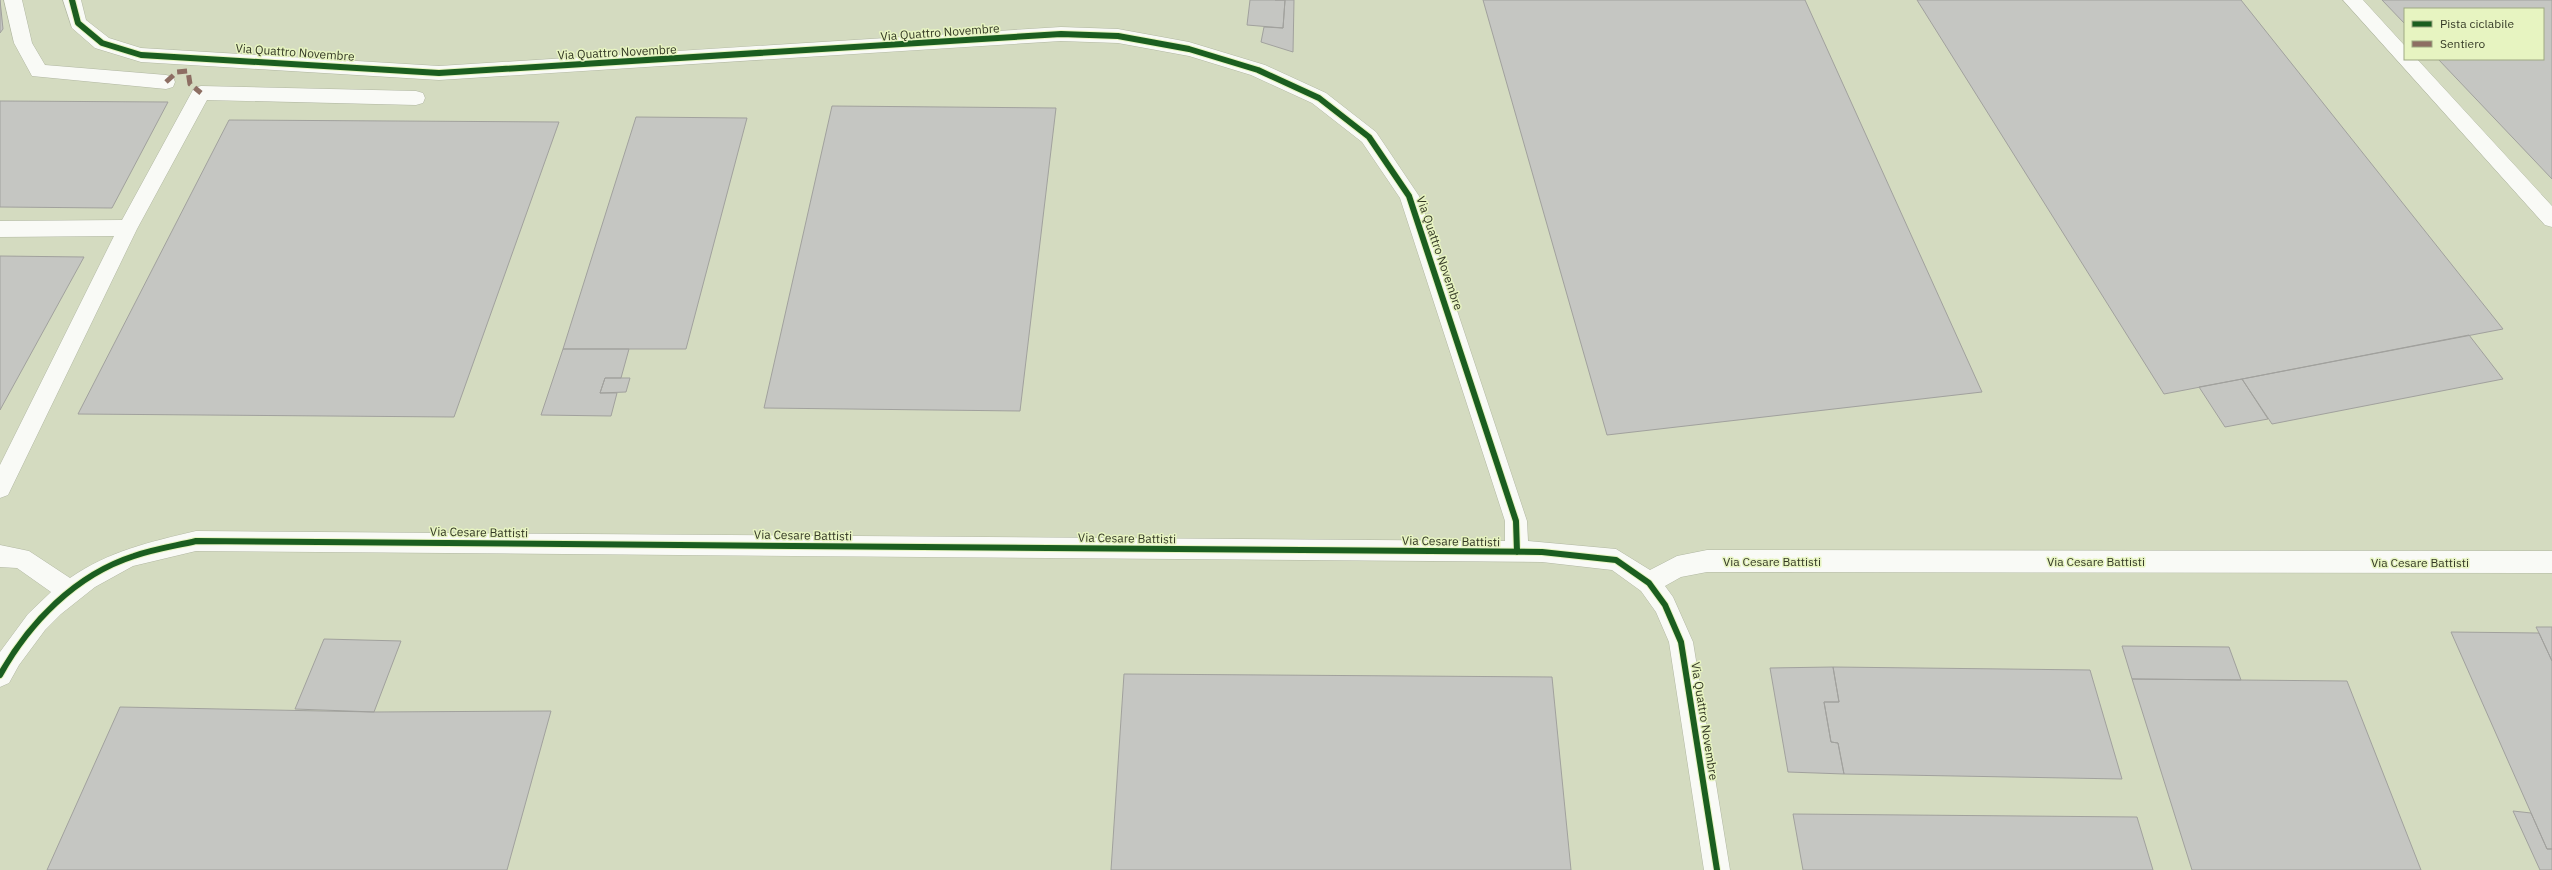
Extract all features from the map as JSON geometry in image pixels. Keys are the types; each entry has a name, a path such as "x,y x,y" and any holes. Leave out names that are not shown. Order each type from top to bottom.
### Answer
{"street":[{"path":"13,0 23,43 39,71 166,82"},
{"name":"Via Quattro Novembre","path":"72,0 78,23 102,43 141,55 439,73 1061,34 1118,36 1173,46 1258,70 1319,98 1369,137 1409,196 1516,521 1517,552"},
{"path":"2352,0 2404,58"},
{"path":"2406,60 2552,219"},
{"path":"0,488 128,228 201,93 416,98"},
{"path":"0,229 128,228"},
{"name":"Via Cesare Battisti","path":"0,675 20,641 70,592 126,559 196,541 1542,552 1616,560 1650,583 1676,566 1707,561 2552,562"},
{"path":"0,556 21,558 70,592"},
{"name":"Via Quattro Novembre","path":"1650,583 1666,605 1681,642 1717,870"}],"building":[{"path":"0,0 3,29 0,33"},
{"path":"1250,0 1285,0 1283,28 1247,25"},
{"path":"1285,0 1294,0 1293,52 1261,42 1264,27 1283,28"},
{"path":"1483,0 1805,0 1982,392 1607,435"},
{"path":"1917,0 2241,0 2503,329 2164,394"},
{"path":"2382,0 2552,0 2552,179 2439,60 2544,60 2544,8 2404,8 2404,23"},
{"path":"0,101 168,102 112,208 0,207"},
{"path":"832,106 1056,108 1020,411 764,408"},
{"path":"636,117 747,118 686,349 563,349"},
{"path":"229,120 559,122 454,417 78,414"},
{"path":"0,256 84,257 0,410"},
{"path":"2469,335 2503,379 2272,424 2242,379"},
{"path":"563,349 629,349 621,378 605,378 600,393 617,393 611,416 541,415"},
{"path":"605,378 630,378 626,392 600,393"},
{"path":"2242,379 2268,419 2225,427 2199,387"},
{"path":"2536,627 2552,627 2552,661 2539,633"},
{"path":"2451,632 2539,633 2552,661 2552,849 2547,849"},
{"path":"324,639 401,641 374,712 295,709"},
{"path":"2122,646 2229,647 2241,680 2132,679"},
{"path":"1833,667 1839,702 1824,702 1831,742 1838,743 1844,774 1788,772 1770,668"},
{"path":"1833,667 2090,670 2122,779 1844,774 1838,743 1831,742 1824,702 1839,702"},
{"path":"1124,674 1552,677 1571,870 1111,870"},
{"path":"2132,679 2347,681 2421,870 2192,870"},
{"path":"120,707 374,712 551,711 507,870 47,870"},
{"path":"2513,811 2531,813 2547,849 2552,849 2552,870 2540,870"},
{"path":"1793,814 2137,817 2153,870 1803,870"}],"marked path":[{"path":"166,82 177,72 188,71 190,84 201,93"}],"cycle path":[{"path":"72,0 78,23 102,43 141,55 252,60 439,73 1061,34 1118,36 1189,49 1258,70 1319,98 1369,137 1409,196 1516,521 1517,552"},
{"path":"0,675 10,657 37,622 52,606 87,579 106,568 133,556 196,541 1542,552 1616,560 1649,583 1665,605 1681,642 1717,870"}]}
